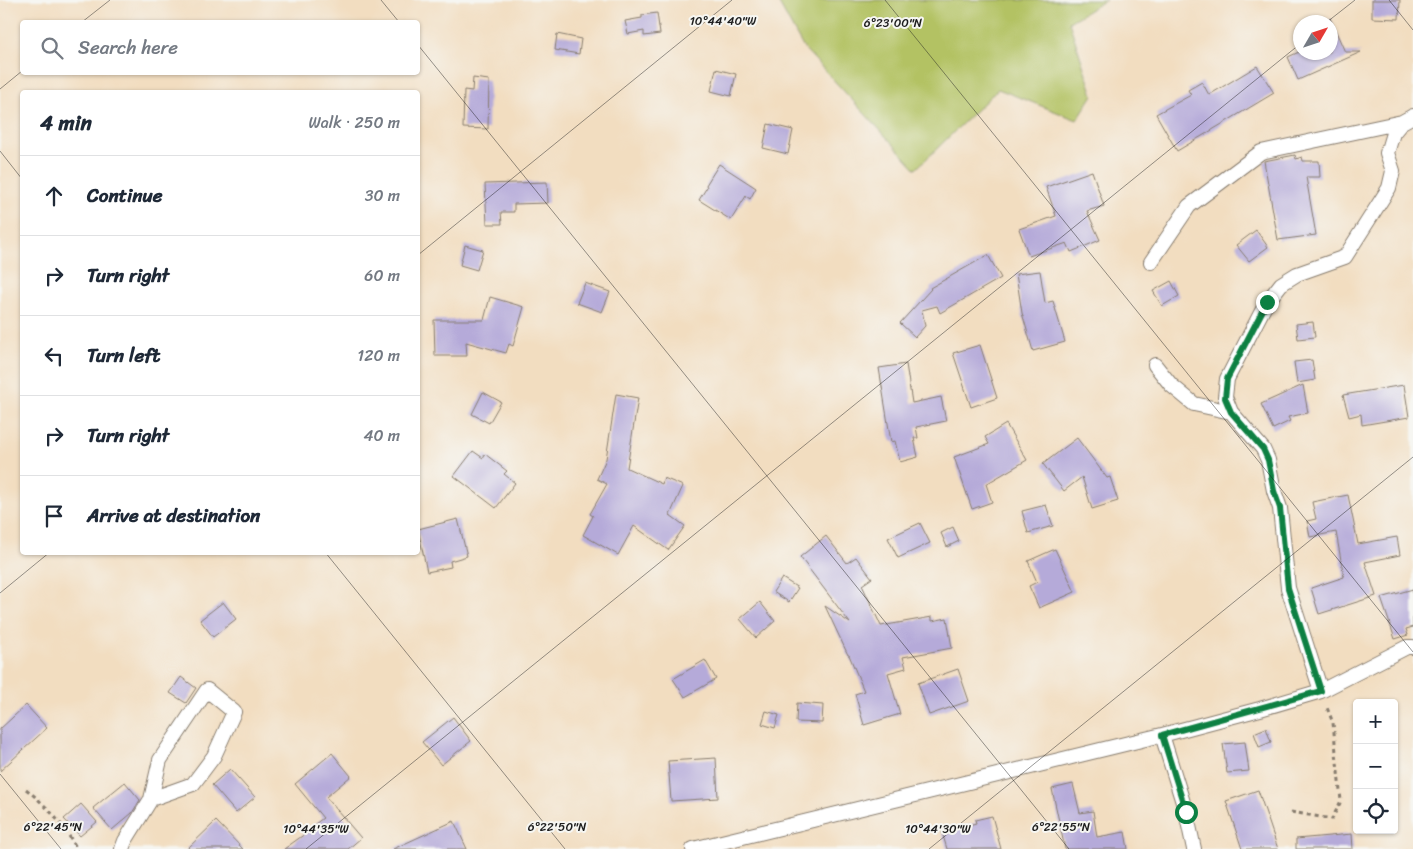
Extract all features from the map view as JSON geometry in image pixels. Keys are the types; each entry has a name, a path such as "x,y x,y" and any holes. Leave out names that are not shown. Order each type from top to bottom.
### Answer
{"street":[{"path":"1151,262 1189,206 1261,152 1408,119"},
{"path":"1321,691 1288,588 1280,508 1274,491 1268,460 1263,449 1231,412 1225,398 1227,379 1267,302 1282,284 1297,274 1345,257 1389,188 1393,171 1388,153 1392,133 1408,119"},
{"path":"1155,365 1171,385 1194,404 1231,412"},
{"path":"693,849 1162,735 1321,691 1407,647 1413,647"},
{"path":"122,849 151,799 160,760 207,690 234,712 214,756 193,784 151,799"},
{"path":"1162,735 1186,812 1194,849"}],"path":[{"path":"1291,812 1332,819 1341,801 1334,723 1321,691"},
{"path":"26,789 45,805 67,832 77,849"}],"green space":[{"path":"777,0 1106,0 1069,22 1093,95 1077,120 998,89 916,169 803,47"}],"building":[{"path":"1372,0 1400,0 1399,19 1372,18"},
{"path":"657,13 660,34 644,36 644,31 628,34 625,21 642,18 642,15"},
{"path":"557,34 581,39 579,54 555,50"},
{"path":"1338,36 1345,52 1361,52 1298,80 1288,57 1293,55 1293,60 1338,60"},
{"path":"1257,66 1274,93 1177,151 1156,114 1191,95 1188,90 1202,82 1209,95"},
{"path":"716,69 736,74 731,96 711,91"},
{"path":"473,78 489,80 488,129 463,128 464,90 472,91"},
{"path":"768,124 793,130 788,154 763,148"},
{"path":"1295,155 1296,159 1302,157 1303,161 1319,161 1320,177 1306,177 1316,235 1278,240 1264,161"},
{"path":"719,164 756,188 750,199 746,196 731,220 699,200"},
{"path":"1092,171 1104,206 1087,211 1100,240 1071,252 1067,243 1029,256 1019,229 1056,216 1046,187"},
{"path":"547,182 548,203 514,204 514,212 501,212 502,224 487,224 485,184"},
{"path":"1256,230 1268,247 1249,261 1236,245"},
{"path":"465,245 483,250 477,270 460,265"},
{"path":"988,255 1001,278 940,313 937,306 922,310 925,326 915,337 900,323 930,288"},
{"path":"1040,271 1045,303 1053,301 1065,342 1033,351 1022,313 1016,274"},
{"path":"1171,281 1179,296 1162,306 1153,291"},
{"path":"585,283 610,292 602,312 577,303"},
{"path":"490,297 524,307 513,346 509,344 506,353 466,342 467,356 435,356 434,320 484,320"},
{"path":"1313,322 1315,337 1298,339 1296,324"},
{"path":"980,345 997,398 971,407 953,353"},
{"path":"1312,360 1315,380 1297,383 1294,362"},
{"path":"906,364 912,403 941,397 946,421 916,427 918,438 914,438 918,457 900,462 895,441 891,442 879,368"},
{"path":"1303,385 1308,413 1288,417 1290,421 1273,429 1261,404"},
{"path":"1404,385 1409,417 1362,425 1361,414 1349,417 1343,395"},
{"path":"483,392 501,402 489,423 472,414"},
{"path":"616,394 638,398 627,468 662,484 664,478 683,486 670,515 685,526 668,550 634,526 618,555 583,535 593,516 590,514 607,484 597,479 606,459"},
{"path":"1006,424 1027,460 986,484 992,502 972,509 954,457 989,444 985,437"},
{"path":"1077,438 1107,478 1110,477 1118,501 1092,509 1082,477 1064,491 1043,464"},
{"path":"473,451 483,458 485,454 507,471 504,474 515,483 496,508 454,476"},
{"path":"1348,495 1358,544 1397,537 1400,555 1365,562 1376,596 1319,614 1311,588 1344,577 1336,532 1310,537 1307,521 1316,519 1312,502"},
{"path":"1046,505 1053,526 1028,533 1022,511"},
{"path":"458,519 467,556 450,561 451,567 427,572 420,539 420,528"},
{"path":"920,523 930,543 898,558 888,538"},
{"path":"953,527 959,541 947,547 941,533"},
{"path":"826,536 847,563 856,557 872,578 862,585 881,626 932,617 932,621 947,618 952,648 903,657 906,668 888,673 900,714 864,725 855,694 864,691 825,606 850,623 800,557"},
{"path":"1055,549 1075,592 1039,608 1029,586 1037,582 1028,561"},
{"path":"782,578 798,588 789,602 773,592"},
{"path":"1413,589 1413,627 1406,629 1408,635 1395,639 1381,598"},
{"path":"223,602 236,619 213,637 200,620"},
{"path":"760,602 775,621 756,638 740,619"},
{"path":"705,660 716,679 685,697 673,679"},
{"path":"958,669 969,701 929,715 918,683"},
{"path":"181,677 196,688 186,703 170,693"},
{"path":"797,703 823,705 822,723 796,722"},
{"path":"26,705 47,728 0,771 0,729"},
{"path":"766,711 779,715 775,728 762,724"},
{"path":"453,717 471,741 441,765 422,742"},
{"path":"1266,728 1271,742 1259,747 1254,733"},
{"path":"1245,742 1249,771 1227,773 1223,744"},
{"path":"332,753 351,776 326,797 361,838 348,849 284,849 316,826 315,824 323,818 295,784"},
{"path":"716,758 718,798 671,801 668,761"},
{"path":"230,769 255,797 236,813 212,785"},
{"path":"125,782 140,800 132,813 112,830 93,808"},
{"path":"1073,784 1080,813 1093,811 1097,837 1125,832 1128,849 1065,849 1052,789"},
{"path":"1258,790 1278,849 1242,849 1226,801"},
{"path":"81,804 97,822 80,836 64,819"},
{"path":"992,816 1001,849 947,849 942,832 976,823 975,820"},
{"path":"216,821 243,849 187,849"},
{"path":"454,821 467,849 393,849"},
{"path":"1352,834 1353,849 1296,849 1296,839"}],"route":[{"path":"1186,812 1162,735 1321,691 1288,588 1280,508 1274,491 1268,460 1263,449 1231,412 1225,398 1227,379 1267,302"}]}
